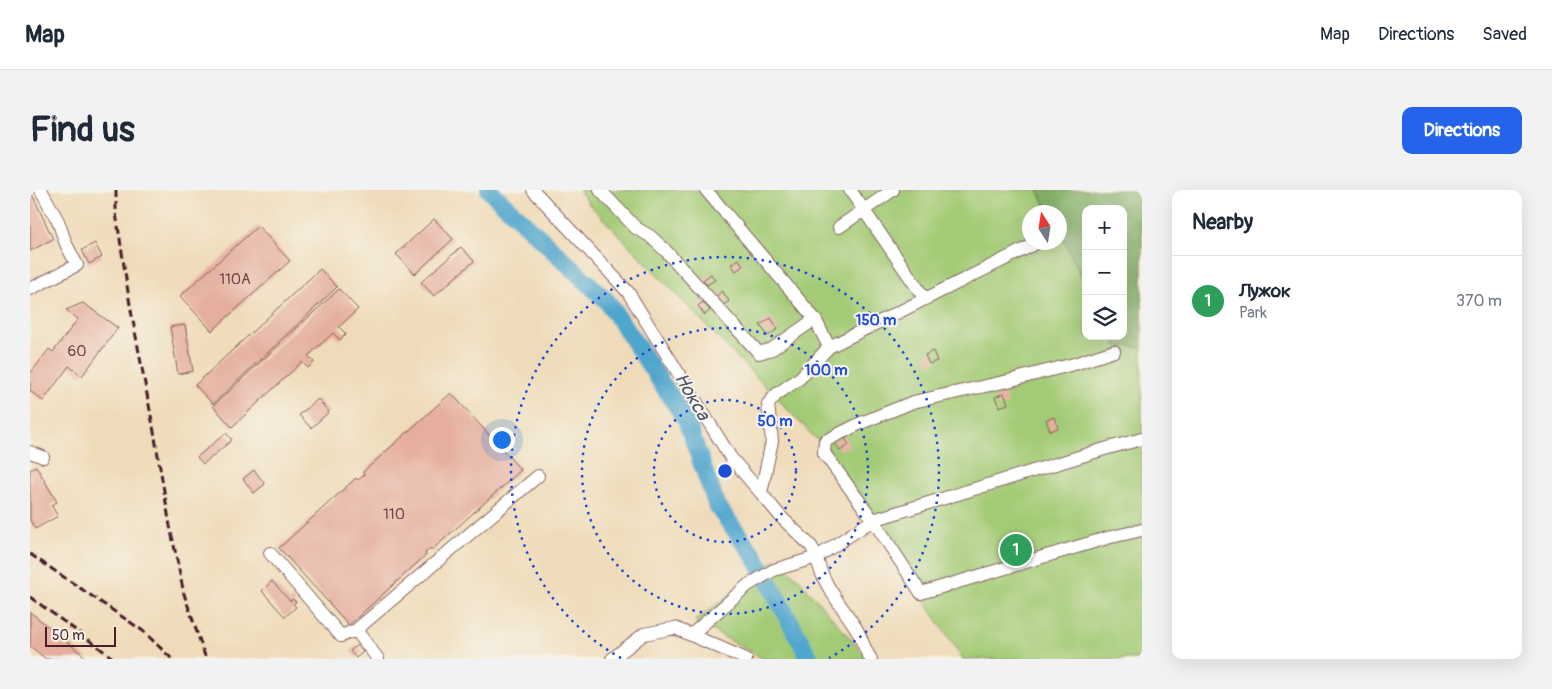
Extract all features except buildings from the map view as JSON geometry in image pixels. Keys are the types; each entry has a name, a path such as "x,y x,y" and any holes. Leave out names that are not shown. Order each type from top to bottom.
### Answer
{"lane":[{"path":"30,289 77,266 66,244 58,221 41,190"},
{"path":"533,190 628,292 731,458 782,517 811,546 832,592 857,629 871,659"},
{"path":"600,190 636,228 666,251 759,352 772,348 815,319"},
{"path":"706,190 815,319 828,347"},
{"path":"850,190 925,299"},
{"path":"840,227 893,190"},
{"path":"761,493 772,441 768,404 777,394 800,378 828,347 1023,250"},
{"path":"1114,351 1027,376 913,402 861,423 825,441 824,453 873,520 922,594 1107,538 1142,530"},
{"path":"691,635 748,585 774,570 817,557 873,520 1142,439"},
{"path":"30,452 43,457"},
{"path":"270,552 341,636 356,630 538,476"},
{"path":"612,659 644,634 675,628 746,659"},
{"path":"356,630 376,656"}],"green space":[{"path":"579,190 1038,190 1046,205 1022,205 1022,250 1067,250 1067,247 1082,277 1082,340 1114,340 1117,346 1142,347 1142,659 963,659 818,441 589,204"},
{"path":"1038,190 1142,190 1142,347 1117,346 1114,340 1127,340 1127,205 1082,205 1082,277 1067,247 1067,205 1046,205"},
{"path":"775,560 796,576 868,659 764,659 695,621"}],"waterway":[{"name":"Нокса","path":"489,190 607,301 686,420 717,506 755,557 810,659"}],"railway":[{"path":"116,190 116,213 130,305 170,526 184,594 206,659"},
{"path":"30,554 143,631 172,659"},
{"path":"30,597 114,659"}],"place":[{"name":"Лужок","path":"1016,550"}]}
